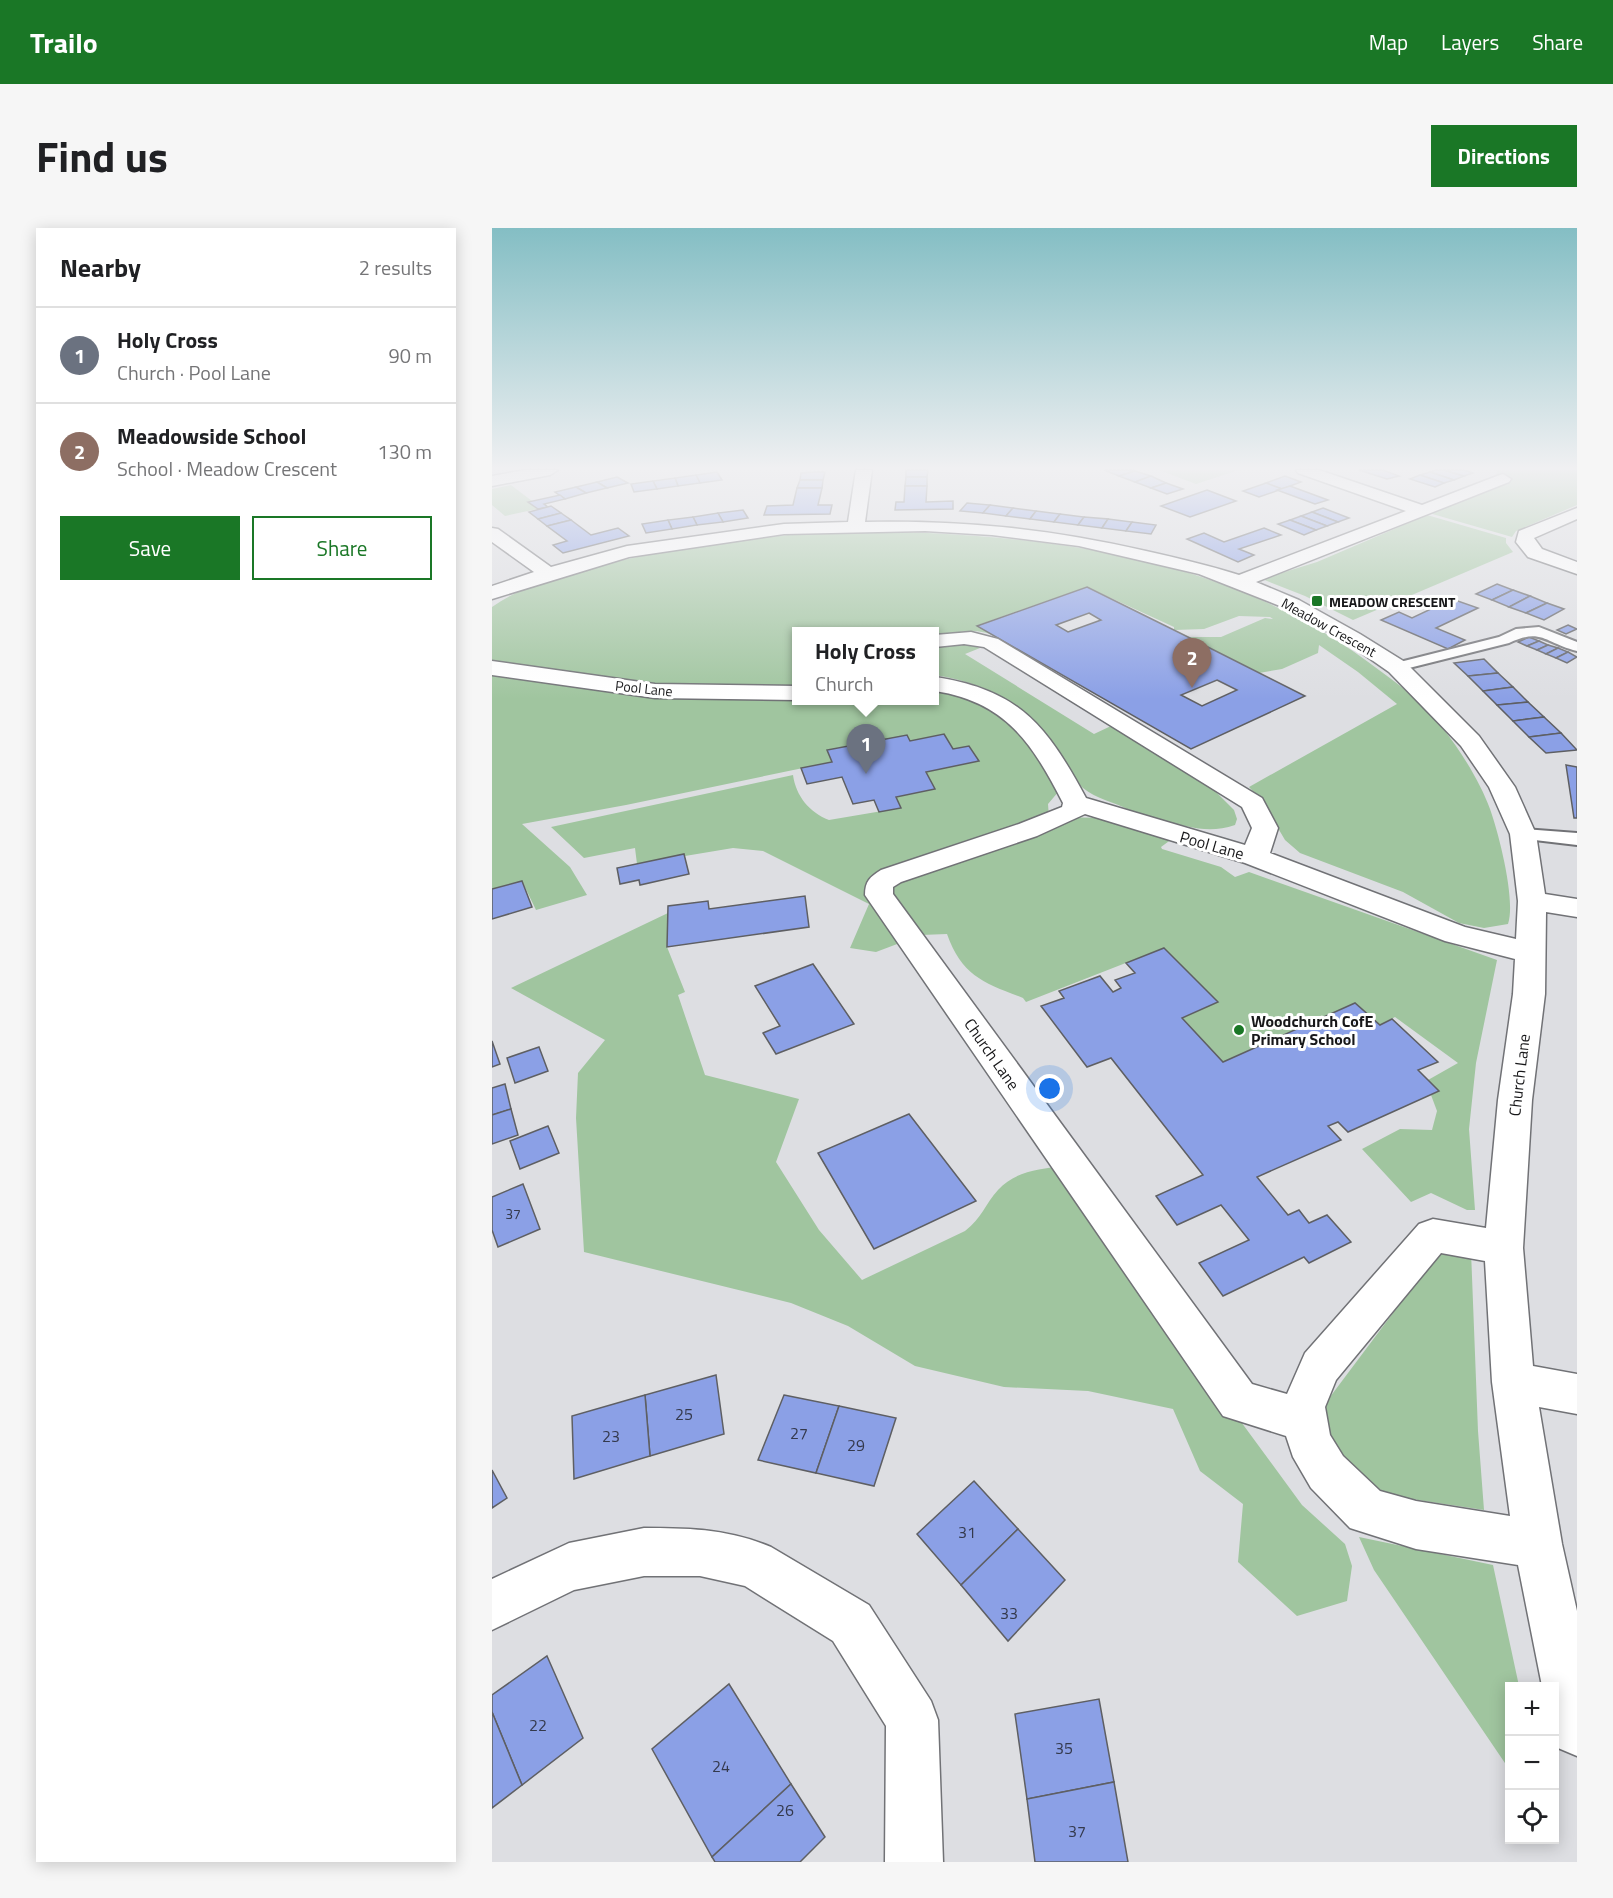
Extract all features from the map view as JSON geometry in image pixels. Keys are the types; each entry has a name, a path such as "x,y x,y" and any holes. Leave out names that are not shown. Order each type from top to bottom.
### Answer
{"street":[{"path":"510,546 548,574"},
{"name":"Meadow Crescent","path":"492,593 548,574 627,552 662,546"},
{"name":"Meadow Crescent","path":"1103,546 1171,561 1239,582 1292,604 1353,638 1396,667 1470,741 1502,787 1523,834 1532,901"},
{"path":"1239,582 1332,546"},
{"path":"1529,546 1535,553 1571,574"},
{"path":"939,641 968,637 982,639 1253,802 1265,828 1255,857"},
{"name":"Pool Lane","path":"492,668 655,691 792,693"},
{"path":"939,684 959,686 1004,705 1040,741 1076,802"},
{"name":"Pool Lane","path":"1076,802 1255,857 1456,934 1530,953"},
{"name":"Church Lane","path":"1076,802 1074,811 1028,830 891,876 879,884 879,895 1238,1401 1305,1421"},
{"path":"1532,901 1577,908"},
{"name":"Church Lane","path":"1532,901 1529,994 1515,1100 1504,1248 1513,1382 1538,1544 1577,1730"},
{"path":"1504,1248 1433,1235 1320,1367 1303,1407 1309,1442 1328,1472 1367,1511 1416,1525 1538,1544"},
{"path":"1513,1382 1577,1394"},
{"path":"492,1605 569,1567 644,1552 700,1552 754,1564 793,1587 851,1623 912,1720 914,1862"}],"lane":[{"path":"1396,667 1470,650 1504,640 1521,632 1539,632 1577,646"},
{"path":"1523,834 1577,839"}],"green space":[{"path":"700,546 1066,546 1121,555 1188,573 1254,597 1318,629 1379,670 1411,694 1448,735 1477,780 1498,834 1510,900 1508,924 1484,928 1459,923 1403,892 1300,853 1285,840 1262,801 1249,787 1397,704 1358,672 1319,645 1318,653 1282,669 1259,673 1188,637 1221,637 1265,618 1273,619 1270,617 1239,616 1204,629 1174,630 1174,627 1087,587 978,625 992,635 971,631 939,636 939,627 792,627 792,689 659,685 492,661 492,607 503,600 539,583 564,575"},
{"path":"1354,546 1509,546 1513,552 1353,620 1305,596 1262,579 1317,562"},
{"path":"960,641 980,648 965,654 1094,734 1111,726 1209,785 1234,810 1237,819 1235,825 1225,828 1190,827 1163,820 1176,836 1161,847 1162,849 1221,867 1235,877 1249,872 1497,960 1476,1063 1469,1129 1475,1210 1467,1210 1431,1193 1411,1202 1362,1149 1400,1129 1432,1130 1437,1111 1431,1095 1439,1091 1428,1080 1458,1063 1395,1017 1380,1025 1355,1003 1223,1062 1182,1018 1217,1002 1164,948 1026,1002 1023,998 986,982 967,969 947,934 921,935 876,952 850,948 869,904 763,851 733,848 637,864 635,848 584,858 551,827 793,775 800,796 815,813 829,820 900,808 896,797 935,789 926,772 979,761 969,746 953,749 944,734 910,741 907,736 828,750 832,762 522,824 570,867 587,895 536,910 522,881 492,889 492,674 650,695 792,701 792,705 939,705 939,688 957,689 1014,718 1059,791 1048,804 1049,817 1112,818 1129,810 1083,788 1055,746 1017,708 988,690 939,676 939,646"},
{"path":"668,913 667,947 685,992 678,995 705,1075 799,1099 776,1162 819,1230 862,1280 965,1231 976,1221 998,1190 1012,1179 1028,1172 1063,1166 1236,1415 1302,1505 1345,1544 1352,1566 1347,1601 1297,1616 1238,1562 1243,1504 1200,1471 1173,1409 1088,1391 1004,1387 915,1366 848,1326 791,1303 584,1252 576,1118 578,1073 605,1040 511,988"},
{"path":"1471,1251 1478,1431 1484,1510 1405,1498 1362,1484 1338,1453 1323,1414 1330,1397 1438,1253"},
{"path":"1359,1537 1493,1565 1518,1682 1505,1682 1505,1763 1374,1570"}],"building":[{"path":"555,546 589,546 563,553"},
{"path":"1203,546 1247,546 1239,549 1254,555 1238,562"},
{"path":"1497,584 1513,590 1492,600 1476,594"},
{"path":"1087,587 1305,696 1191,749 977,626","holes":["1089,613 1101,620 1068,632 1056,625","1217,680 1237,690 1202,706 1181,695"]},
{"path":"1513,590 1530,596 1509,607 1492,600"},
{"path":"1530,596 1547,603 1526,613 1509,607"},
{"path":"1452,599 1478,608 1436,628 1465,640 1448,649 1381,620 1399,612 1412,618"},
{"path":"1547,603 1564,609 1544,620 1526,613"},
{"path":"1568,625 1577,629 1566,634 1557,630"},
{"path":"1529,637 1539,641 1527,646 1518,642"},
{"path":"1539,641 1548,645 1537,650 1527,646"},
{"path":"1548,645 1558,648 1546,654 1537,650"},
{"path":"1558,648 1568,652 1556,658 1546,654"},
{"path":"1568,652 1577,657 1567,663 1556,658"},
{"path":"1484,659 1498,673 1468,676 1454,663"},
{"path":"1498,673 1513,687 1483,691 1468,676"},
{"path":"1513,687 1528,702 1497,705 1483,691"},
{"path":"1528,702 1544,717 1513,721 1497,705"},
{"path":"1544,717 1561,733 1529,737 1513,721"},
{"path":"1561,733 1577,750 1546,753 1529,737"},
{"path":"944,734 953,749 969,746 979,761 926,772 935,789 896,797 901,808 879,812 874,800 853,804 842,777 807,784 801,768 832,762 827,750 907,735 910,741"},
{"path":"1566,765 1577,767 1577,818 1574,818"},
{"path":"684,854 689,874 640,885 639,880 620,884 617,868"},
{"path":"522,881 532,907 492,919 492,889"},
{"path":"805,896 809,927 667,947 668,906 708,901 709,909"},
{"path":"1164,948 1218,1002 1182,1018 1223,1062 1355,1003 1380,1025 1392,1019 1438,1062 1418,1070 1439,1091 1348,1132 1338,1122 1328,1126 1341,1140 1257,1177 1288,1215 1299,1210 1309,1223 1327,1215 1351,1242 1309,1263 1304,1257 1223,1296 1199,1263 1249,1240 1221,1205 1177,1225 1156,1196 1203,1175 1111,1058 1087,1067 1041,1006 1064,998 1059,991 1100,976 1113,992 1121,988 1115,980 1135,973 1126,963"},
{"path":"813,964 854,1024 776,1054 763,1033 780,1026 755,986"},
{"path":"492,1041 500,1064 492,1067"},
{"path":"539,1047 548,1071 515,1083 507,1058"},
{"path":"505,1084 511,1109 492,1115 492,1088"},
{"path":"511,1109 518,1135 492,1144 492,1115"},
{"path":"909,1114 976,1201 874,1249 818,1153"},
{"path":"548,1126 559,1153 520,1169 510,1141"},
{"path":"523,1184 540,1229 498,1247 492,1230 492,1197"},
{"path":"716,1375 724,1434 650,1456 645,1395"},
{"path":"645,1395 650,1456 574,1479 572,1416"},
{"path":"784,1395 839,1406 816,1473 758,1460"},
{"path":"839,1406 896,1418 874,1486 816,1473"},
{"path":"492,1470 507,1498 492,1508"},
{"path":"974,1481 1018,1529 961,1585 917,1534"},
{"path":"1018,1529 1065,1580 1008,1641 961,1585"},
{"path":"547,1656 583,1738 522,1785 492,1712 492,1695"},
{"path":"729,1684 791,1784 712,1857 652,1749"},
{"path":"1099,1699 1114,1782 1027,1799 1015,1714"},
{"path":"492,1712 522,1785 492,1808"},
{"path":"1114,1782 1128,1862 1035,1862 1027,1799"},
{"path":"791,1784 825,1837 800,1862 715,1862 712,1857"}],"place":[{"name":"MEADOW CRESCENT","path":"1317,601"},
{"name":"Meadowside School","path":"1192,688"},
{"name":"Holy Cross","path":"866,774"},
{"name":"Woodchurch CofE Primary School","path":"1239,1030"}]}
